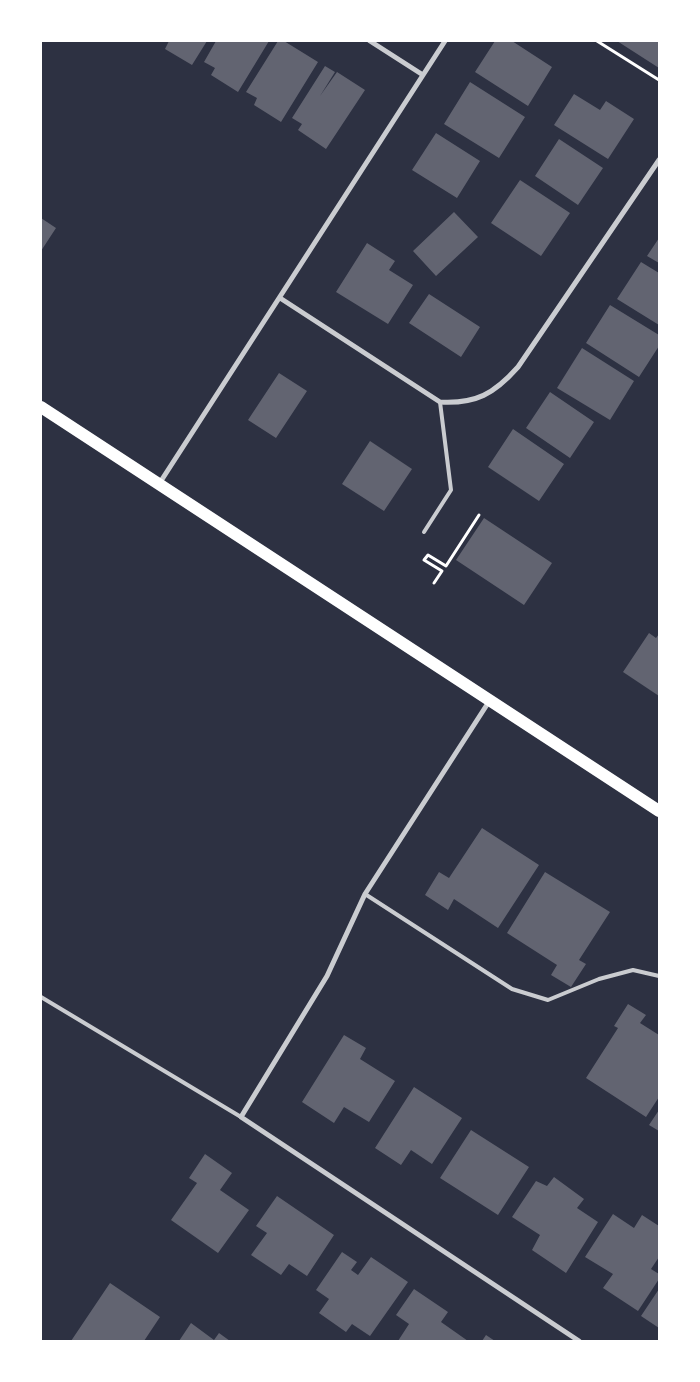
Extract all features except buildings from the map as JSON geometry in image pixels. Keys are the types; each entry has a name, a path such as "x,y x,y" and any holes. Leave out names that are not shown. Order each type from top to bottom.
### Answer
{"main road":[{"path":"41,407 659,811"}],"street":[{"path":"370,41 423,75"},
{"path":"159,485 445,41"},
{"path":"280,298 440,402 457,402 488,394 503,384 518,367 659,160"},
{"path":"490,700 365,894 327,976 241,1116 580,1341"}],"lane":[{"path":"424,532 452,490 440,402"},
{"path":"365,894 512,989 548,1000 599,979 633,970 659,976"},
{"path":"41,997 241,1116"}],"path":[{"path":"597,41 659,80"},
{"path":"434,583 442,571 424,560 428,554 446,566 478,516"}]}
